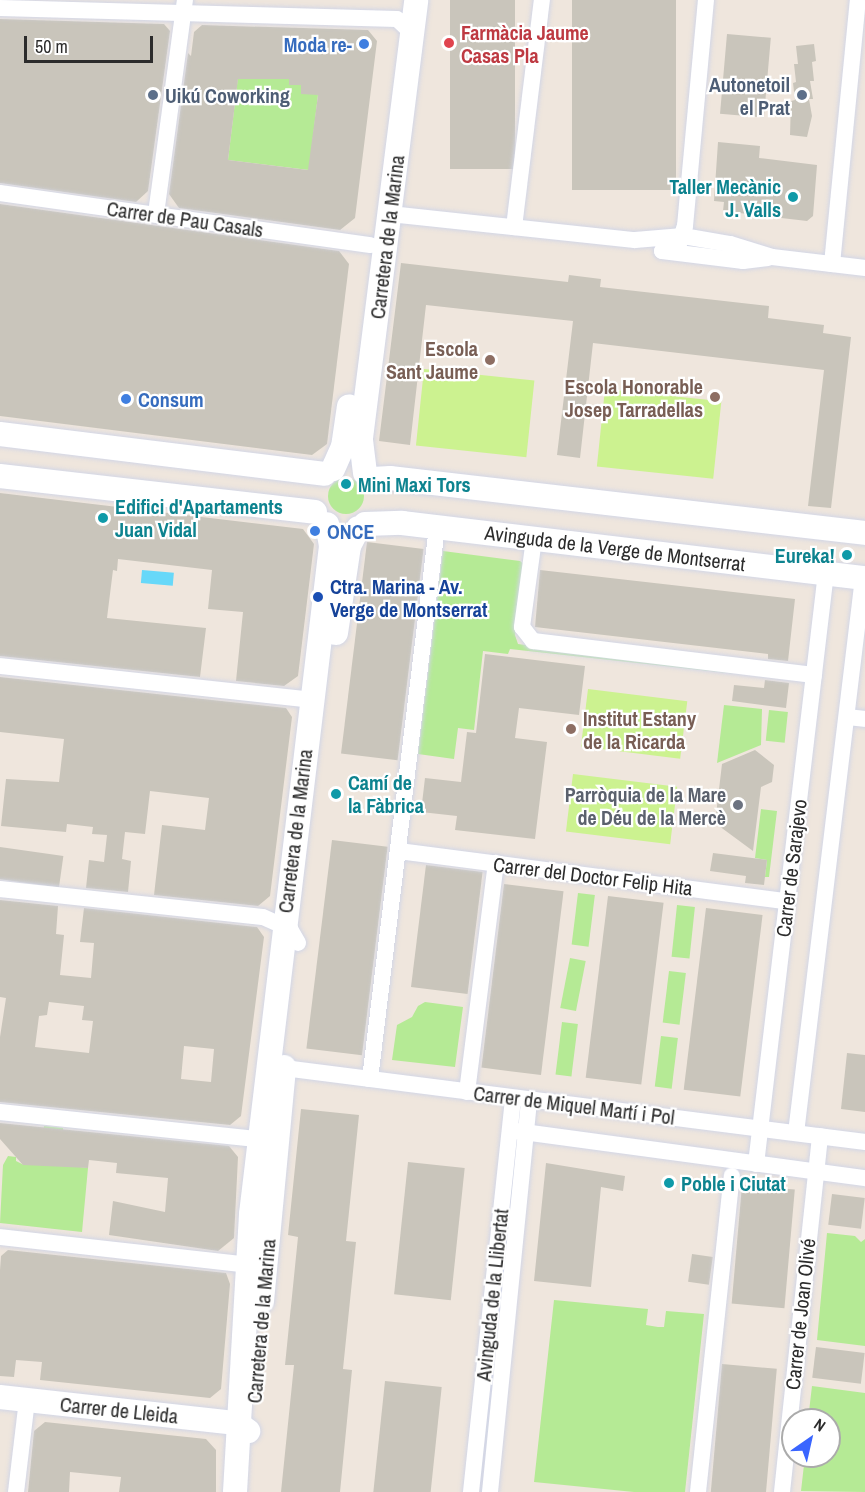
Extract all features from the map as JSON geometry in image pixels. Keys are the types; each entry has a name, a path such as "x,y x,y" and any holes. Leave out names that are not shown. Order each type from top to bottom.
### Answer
{"street":[{"name":"Carretera de la Marina","path":"329,472 345,436 403,17 416,0"},
{"path":"514,227 542,0"},
{"path":"662,251 683,236 706,0"},
{"path":"832,264 858,0"},
{"path":"0,8 184,6 403,17"},
{"path":"156,214 184,6"},
{"name":"Carretera de la Marina","path":"368,476 361,438 390,214 403,17"},
{"path":"848,100 865,102"},
{"name":"Carrer de Pau Casals","path":"0,193 370,245"},
{"path":"390,214 635,240 683,236 730,244 772,257 865,268"},
{"path":"635,240 662,251 743,261 772,257"},
{"path":"0,434 329,472 349,467 368,476 865,533"},
{"path":"321,518 316,488 329,472"},
{"path":"0,476 321,518 341,530 361,526 377,503 368,476"},
{"name":"Carretera de la Marina","path":"250,1492 248,1265 259,1139 331,546 321,518"},
{"name":"Avinguda de la Verge de Montserrat","path":"361,526 386,522 437,527 864,578"},
{"name":"Carretera de la Marina","path":"235,1492 248,1426 278,1121 338,618 349,546 361,526"},
{"path":"370,1079 437,527"},
{"path":"534,539 522,627 533,641 814,675"},
{"name":"Carrer de Sarajevo","path":"756,1164 826,573"},
{"name":"Carrer de Sarajevo","path":"796,1133 847,717 859,670 864,578"},
{"path":"0,666 312,700"},
{"path":"847,717 865,719"},
{"name":"Carrer del Doctor Felip Hita","path":"398,857 496,863 786,901"},
{"path":"467,1092 496,863"},
{"path":"0,888 262,917 284,924 298,944"},
{"name":"Carrer de Miquel Martí i Pol","path":"284,1068 865,1142"},
{"name":"Avinguda de la Llibertat","path":"471,1492 521,1099"},
{"path":"0,1112 259,1139 270,1135 278,1121"},
{"name":"Carrer de Miquel Martí i Pol","path":"517,1131 865,1178"},
{"name":"Avinguda de la Llibertat","path":"490,1492 517,1131"},
{"name":"Carrer de Joan Olivé","path":"782,1492 820,1136"},
{"path":"698,1492 732,1176"},
{"path":"0,1237 248,1265"},
{"name":"Carrer de Lleida","path":"0,1397 248,1426"},
{"path":"16,1492 27,1400"}],"green space":[{"path":"238,77 289,79 290,85 320,78 309,170 228,160"},
{"path":"424,369 534,381 526,457 416,446"},
{"path":"605,389 721,401 713,479 597,467"},
{"path":"346,478 359,483 364,496 359,509 346,514 333,509 328,496 333,483"},
{"path":"443,551 520,561 525,565 515,635 518,644 737,674 510,649 508,654 483,651 474,730 458,728 454,759 418,754"},
{"path":"588,689 687,701 680,759 581,747"},
{"path":"724,705 762,709 761,745 717,763"},
{"path":"769,710 788,712 785,743 766,741"},
{"path":"573,774 677,787 670,844 566,832"},
{"path":"761,809 777,811 769,877 765,877 767,860 755,858"},
{"path":"578,893 595,895 589,947 572,945"},
{"path":"677,905 695,907 689,959 672,957"},
{"path":"570,958 586,961 576,1011 560,1008"},
{"path":"669,971 686,973 680,1025 663,1023"},
{"path":"425,1002 463,1007 455,1067 392,1060 397,1025 412,1017 418,1006"},
{"path":"562,1022 578,1024 571,1077 556,1075"},
{"path":"661,1036 678,1038 672,1089 655,1087"},
{"path":"44,1126 63,1128 63,1165 88,1168 82,1232 0,1223 3,1165 8,1156 16,1157 16,1161 24,1165 40,1163"},
{"path":"827,1233 855,1236 861,1242 865,1239 865,1346 817,1340"},
{"path":"554,1300 648,1309 646,1325 658,1327 664,1327 666,1311 704,1314 685,1492 634,1492 534,1482"},
{"path":"812,1386 865,1393 865,1492 801,1491 804,1468 841,1468 841,1408 809,1408"}],"water":[{"path":"142,570 174,573 173,586 141,583"}],"building":[{"path":"450,0 515,0 515,169 450,169"},
{"path":"572,0 676,0 676,190 572,190"},
{"path":"0,19 164,24 170,31 148,191 136,202 0,183"},
{"path":"202,25 368,30 377,41 355,218 340,230 179,208 169,194 188,53 191,56 194,32","holes":["238,79 289,79 289,85 301,85 301,94 318,95 308,170 228,160"]},
{"path":"727,34 771,38 764,118 720,114"},
{"path":"814,44 816,61 812,62 814,81 810,81 813,99 809,99 812,116 807,137 790,135 791,101 795,100 794,64 798,64 796,46"},
{"path":"718,142 760,146 759,158 817,165 813,216 807,221 723,211 724,202 714,201"},
{"path":"0,204 339,251 349,264 327,444 312,455 0,416"},
{"path":"401,263 568,282 569,275 601,279 600,287 769,306 768,318 824,325 823,333 851,337 831,508 808,506 824,370 593,343 580,458 557,455 573,321 426,305 410,445 379,441"},
{"path":"0,493 303,529 314,544 298,676 284,686 236,681 243,612 208,609 212,570 118,559 117,571 113,570 107,618 206,628 200,677 0,656"},
{"path":"367,542 424,549 398,760 341,753"},
{"path":"540,570 795,599 788,661 768,659 768,654 535,627"},
{"path":"485,654 585,666 579,715 519,708 515,738 547,742 535,839 455,830 457,816 421,812 425,778 461,782 467,732 476,733"},
{"path":"0,677 286,708 292,717 270,896 258,906 154,895 162,825 205,830 209,798 150,791 145,834 125,832 122,859 131,861 128,892 86,888 89,860 104,862 107,835 92,834 93,827 67,824 66,832 1,826 6,779 59,782 64,739 0,732"},
{"path":"765,680 789,683 786,708 732,701 734,685 764,688"},
{"name":"Parròquia de la Mare de Déu de la Mercè","path":"755,750 774,765 772,782 761,787 753,851 715,823 722,764"},
{"path":"332,840 388,847 362,1055 306,1048"},
{"path":"0,847 63,856 59,888 0,879"},
{"name":"Parròquia de la Mare de Déu de la Mercè","path":"713,853 767,860 764,885 745,883 746,876 710,871"},
{"path":"426,865 483,872 468,994 411,987"},
{"path":"504,884 564,891 541,1075 481,1068"},
{"path":"608,896 664,903 641,1084 586,1078"},
{"path":"0,900 58,906 56,934 64,935 60,975 91,978 94,943 80,942 84,908 257,927 264,937 241,1116 230,1125 0,1102 0,1037 6,998 0,997","holes":["49,1002 84,1006 82,1020 93,1021 89,1053 35,1047 39,1016 47,1015","184,1046 214,1049 211,1082 181,1079"]},
{"path":"706,908 763,915 740,1097 684,1090"},
{"path":"847,1053 865,1055 865,1112 841,1109"},
{"path":"301,1109 359,1115 346,1241 356,1242 343,1369 352,1370 340,1492 281,1492 294,1365 285,1365 298,1237 288,1235"},
{"path":"0,1123 229,1146 238,1157 234,1238 218,1251 109,1235 113,1201 165,1212 168,1178 116,1173 117,1163 89,1160 88,1168 23,1165 0,1139"},
{"path":"408,1162 465,1168 451,1300 394,1294"},
{"path":"546,1163 625,1176 623,1191 601,1187 591,1287 534,1281"},
{"path":"742,1185 795,1190 784,1308 732,1304"},
{"path":"832,1194 865,1198 861,1229 828,1225"},
{"path":"8,1250 226,1273 230,1284 221,1389 210,1398 40,1380 42,1362 16,1360 14,1377 0,1376 0,1270 1,1256"},
{"path":"692,1254 713,1257 709,1285 688,1282"},
{"path":"816,1347 865,1353 861,1384 812,1378"},
{"path":"722,1364 777,1369 766,1492 711,1492"},
{"path":"385,1381 442,1387 431,1492 373,1492"},
{"path":"45,1422 206,1439 216,1450 216,1492 119,1492 121,1477 70,1472 69,1492 28,1492 34,1431"}],"place":[{"name":"Farmàcia Jaume Casas Pla","path":"449,43"},
{"name":"Moda re-","path":"364,44"},
{"name":"Uikú Coworking","path":"153,95"},
{"name":"Autonetoil el Prat","path":"802,95"},
{"name":"Taller Mecànic J. Valls","path":"793,197"},
{"name":"Escola Sant Jaume","path":"490,360"},
{"name":"Escola Honorable Josep Tarradellas","path":"715,397"},
{"name":"Consum","path":"126,399"},
{"name":"Mini Maxi Tors","path":"346,484"},
{"name":"Edifici d'Apartaments Juan Vidal","path":"103,518"},
{"name":"ONCE","path":"315,531"},
{"name":"Eureka!","path":"847,555"},
{"name":"Ctra. Marina - Av. Verge de Montserrat","path":"318,597"},
{"name":"Institut Estany de la Ricarda","path":"571,729"},
{"name":"Camí de la Fàbrica","path":"336,794"},
{"name":"Parròquia de la Mare de Déu de la Mercè","path":"738,805"},
{"name":"Poble i Ciutat","path":"669,1183"}]}
